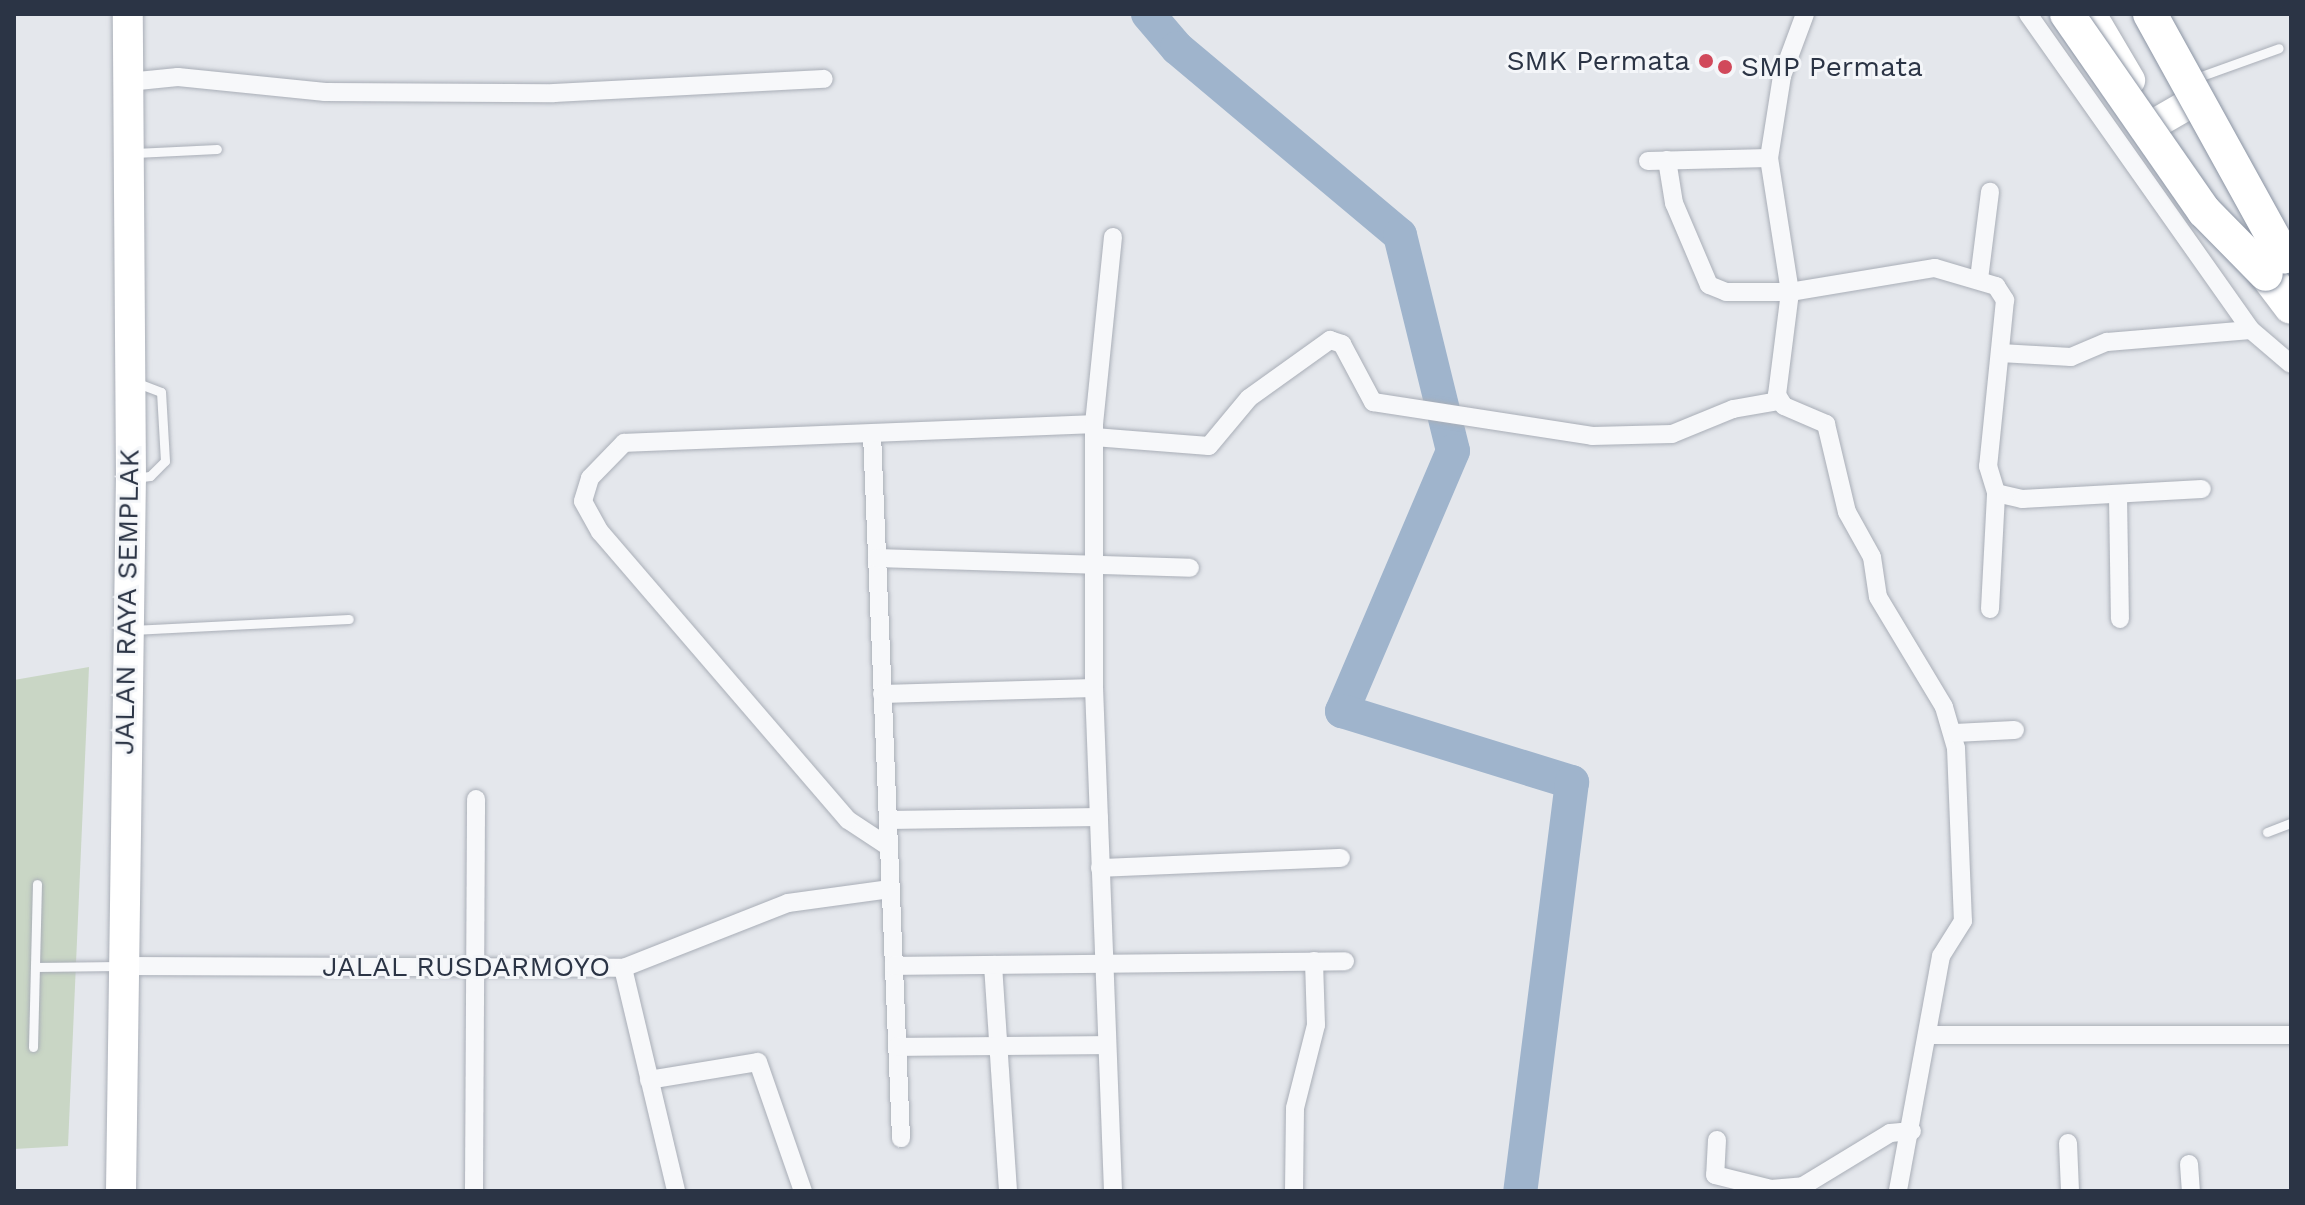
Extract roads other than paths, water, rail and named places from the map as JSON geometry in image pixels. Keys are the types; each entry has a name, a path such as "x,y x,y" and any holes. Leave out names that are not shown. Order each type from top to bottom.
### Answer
{"highway":[{"path":"2067,14 2204,211 2283,265"},
{"path":"2150,14 2283,265 2291,307"}],"main road":[{"name":"JALAN RAYA SEMPLAK","path":"121,1191 131,478 128,14"},
{"path":"2091,14 2156,123 2291,327"},
{"path":"2136,14 2181,96 2283,265"},
{"path":"2156,123 2181,96"}],"street":[{"path":"1779,401 1790,292 1769,158 1782,76 1805,14"},
{"path":"2028,14 2251,330 2291,364"},
{"path":"128,82 178,77 325,92 554,93 824,79"},
{"path":"1648,161 1769,158"},
{"path":"1667,160 1674,203 1709,285 1726,292 1790,292 1935,268 1996,286 2005,300 1988,466 1996,493 1990,609"},
{"path":"1979,279 1990,192"},
{"path":"1113,237 1094,430 1094,688 1113,1191"},
{"path":"2000,353 2071,357 2107,342 2251,330"},
{"path":"889,847 848,820 600,532 583,501 602,459 624,443 1094,430 1209,446 1249,398 1330,340 1342,344 1369,399 1468,416 1651,437 1779,401 1826,424 1878,597 1954,733 1963,915 1941,956 1931,1035 1898,1191"},
{"path":"872,434 901,1138"},
{"path":"1996,493 2118,496 2202,489"},
{"path":"2118,496 2120,619"},
{"path":"877,558 1094,561 1190,568"},
{"path":"882,694 1094,688"},
{"path":"1954,733 2015,730"},
{"path":"474,1191 476,799"},
{"path":"888,820 1099,817"},
{"path":"1100,868 1341,858"},
{"name":"JALAL RUSDARMOYO","path":"124,966 623,968 800,899 890,889"},
{"path":"1294,1191 1295,1108 1316,1025 1314,961"},
{"path":"894,966 1345,961"},
{"path":"993,965 1008,1191"},
{"path":"623,968 676,1191"},
{"path":"1931,1035 2291,1035"},
{"path":"897,1047 1107,1045"},
{"path":"649,1080 758,1062 803,1191"},
{"path":"1717,1140 1715,1175 1771,1189 1803,1186 1890,1133 1912,1131"},
{"path":"2068,1143 2070,1191"},
{"path":"2189,1164 2191,1191"}],"lane":[{"path":"2181,96 2279,48"},
{"path":"128,153 217,149"},
{"path":"129,630 349,619"},
{"path":"2267,832 2291,823"},
{"path":"33,1047 37,884"},
{"path":"35,967 124,966"}],"waterway":[{"path":"1148,14 1177,48 1400,235 1453,451 1342,711 1572,782 1520,1191"}],"place":[{"name":"SMK Permata","path":"1706,61"},
{"name":"SMP Permata","path":"1725,67"}]}
